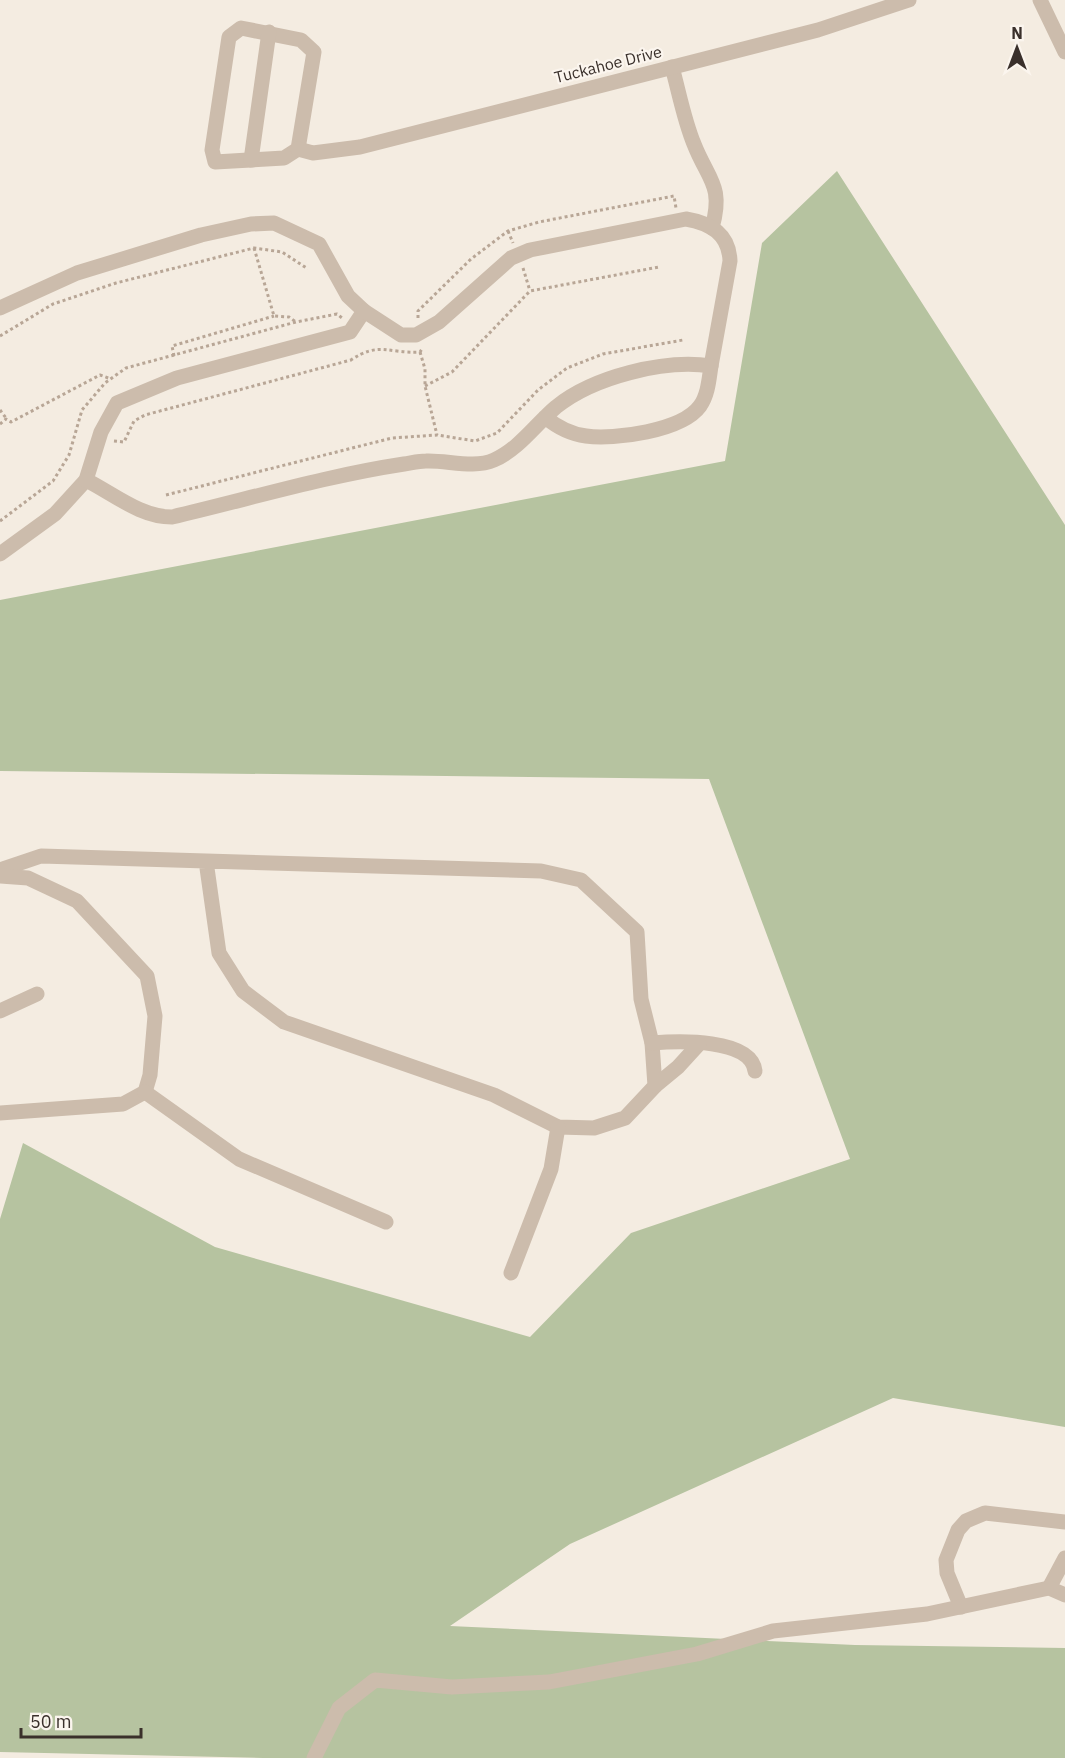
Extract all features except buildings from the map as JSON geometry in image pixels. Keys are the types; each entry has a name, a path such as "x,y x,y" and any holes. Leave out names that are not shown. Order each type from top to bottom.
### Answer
{"street":[{"name":"Tuckahoe Drive","path":"269,32 241,28 229,37 212,150 215,162 284,158 306,151 360,147 818,30 909,0"},
{"path":"1040,0 1065,52"},
{"path":"252,160 269,32 302,40 314,52 306,151"},
{"path":"672,67 694,144 716,183 717,212 712,228"},
{"path":"0,308 77,273 201,235 251,224 274,223 319,244 348,296 364,311 401,334 416,334 439,322 510,258 530,250 686,219 705,222 730,248 730,261 707,390 700,406 688,417 651,431 607,438 584,436 559,429 545,417"},
{"path":"0,554 55,514 86,480 101,432 117,403 177,378 350,332 364,311"},
{"path":"86,480 144,513 156,517 172,517 371,469 426,461 492,461 506,453 577,391 609,378 692,363 711,366"},
{"path":"0,870 41,856 541,870 581,880 637,933 641,999 652,1043 655,1086"},
{"path":"206,861 219,953 243,991 284,1022 494,1095 558,1127 594,1128 625,1118 699,1044"},
{"path":"0,876 27,878 77,901 147,976 155,1016 150,1075 145,1092 123,1104 0,1113"},
{"path":"0,1011 37,994"},
{"path":"652,1043 699,1044 733,1049 746,1054 754,1063 755,1071"},
{"path":"145,1092 239,1159 386,1222"},
{"path":"511,1273 551,1169 558,1127"},
{"path":"961,1607 947,1573 946,1560 958,1530 966,1521 985,1513 1065,1522"},
{"path":"1049,1588 1065,1558"},
{"path":"314,1758 339,1708 375,1680 452,1687 549,1682 697,1654 773,1631 846,1625 961,1607 1049,1588 1065,1582"},
{"path":"1049,1588 1065,1595"}],"path":[{"path":"508,231 513,244"},
{"path":"254,248 274,316"},
{"path":"0,336 53,303 116,283 254,248 282,252 308,269"},
{"path":"521,261 530,291"},
{"path":"425,386 452,372 530,291 659,267"},
{"path":"174,356 172,346 274,316 289,317 296,322"},
{"path":"166,495 392,438 437,435 476,441 497,433 538,390 567,368 603,354 683,340"},
{"path":"424,344 420,352 425,369 425,386 437,435"},
{"path":"109,449 112,440 124,442 134,421 145,416 351,360 366,350 378,348 403,353 420,352"},
{"path":"0,410 11,422 100,375 111,379"},
{"path":"0,424 6,419"}],"green space":[{"path":"837,171 1065,525 1065,1427 893,1398 570,1544 450,1626 855,1645 1065,1648 1065,1758 263,1758 0,1752 0,1219 23,1143 215,1247 530,1337 631,1233 850,1159 709,779 0,771 0,600 725,461 762,243"}]}
